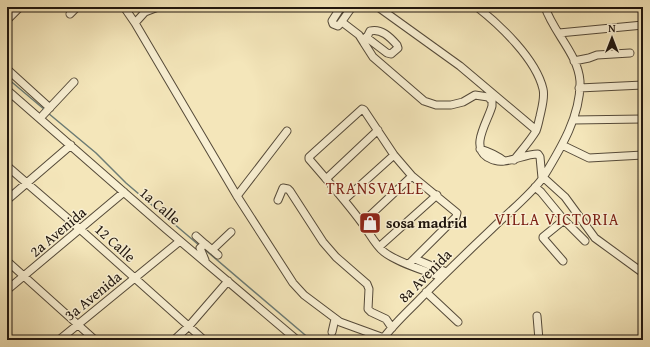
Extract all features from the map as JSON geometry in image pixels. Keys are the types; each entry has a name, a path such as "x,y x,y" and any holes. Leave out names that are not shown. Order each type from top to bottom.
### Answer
{"street":[{"path":"9,15 20,7"},
{"path":"70,14 77,7"},
{"path":"124,7 135,23 237,196 293,283 304,295 346,325 383,339"},
{"path":"135,23 144,12 158,7"},
{"path":"341,7 332,21 333,24 338,26 352,7"},
{"path":"477,7 518,45 536,71 543,90 543,98 536,130 514,160"},
{"name":"8a Avenida","path":"383,339 443,274 535,187 543,178 567,135 573,120 579,95 580,80 574,61 545,7"},
{"path":"382,8 460,66 536,130"},
{"path":"342,22 365,40 373,57 424,101 436,105 451,105 463,102 475,95 488,97 492,102 492,106 480,142 480,149 482,153 498,162 538,154 543,178 565,197 595,238 643,274"},
{"path":"559,33 643,25"},
{"path":"574,61 597,55 630,53"},
{"path":"7,69 47,111 54,131"},
{"path":"47,111 74,82"},
{"path":"579,88 643,85"},
{"name":"1a Calle","path":"7,90 228,281 288,338 297,340"},
{"path":"28,109 47,111"},
{"path":"409,264 457,215 457,213 437,195 412,176 394,155 362,109 309,157 308,160 344,200 384,252 409,264 443,274"},
{"path":"573,120 643,118"},
{"path":"237,196 287,130"},
{"path":"326,179 378,130"},
{"path":"7,200 71,145"},
{"path":"562,145 589,158 643,155"},
{"path":"344,200 394,155"},
{"name":"12 Calle","path":"7,166 204,340"},
{"path":"362,223 412,176"},
{"path":"535,187 585,241"},
{"path":"278,200 283,188 288,188 323,242 336,257 367,284 369,289 368,309 386,319 392,328"},
{"name":"2a Avenida","path":"7,290 81,230 124,192"},
{"path":"379,247 437,195"},
{"path":"563,261 543,238 543,236 564,220"},
{"path":"212,250 231,232"},
{"path":"196,236 203,246 206,262"},
{"name":"3a Avenida","path":"59,340 180,241"},
{"path":"203,246 212,250 218,255"},
{"path":"415,259 443,274"},
{"path":"7,261 95,340"},
{"path":"174,340 189,326 228,281"},
{"path":"426,292 458,322"},
{"path":"537,316 539,340"},
{"path":"332,332 335,318"}],"waterway":[{"path":"7,78 45,110"},
{"path":"48,113 96,153 126,183 200,246"},
{"path":"203,248 311,340"}],"place":[{"name":"sosa madrid","path":"370,223"}],"district":[{"name":"TRANSVALLE","path":"375,188"},
{"name":"VILLA VICTORIA","path":"557,219"}]}
